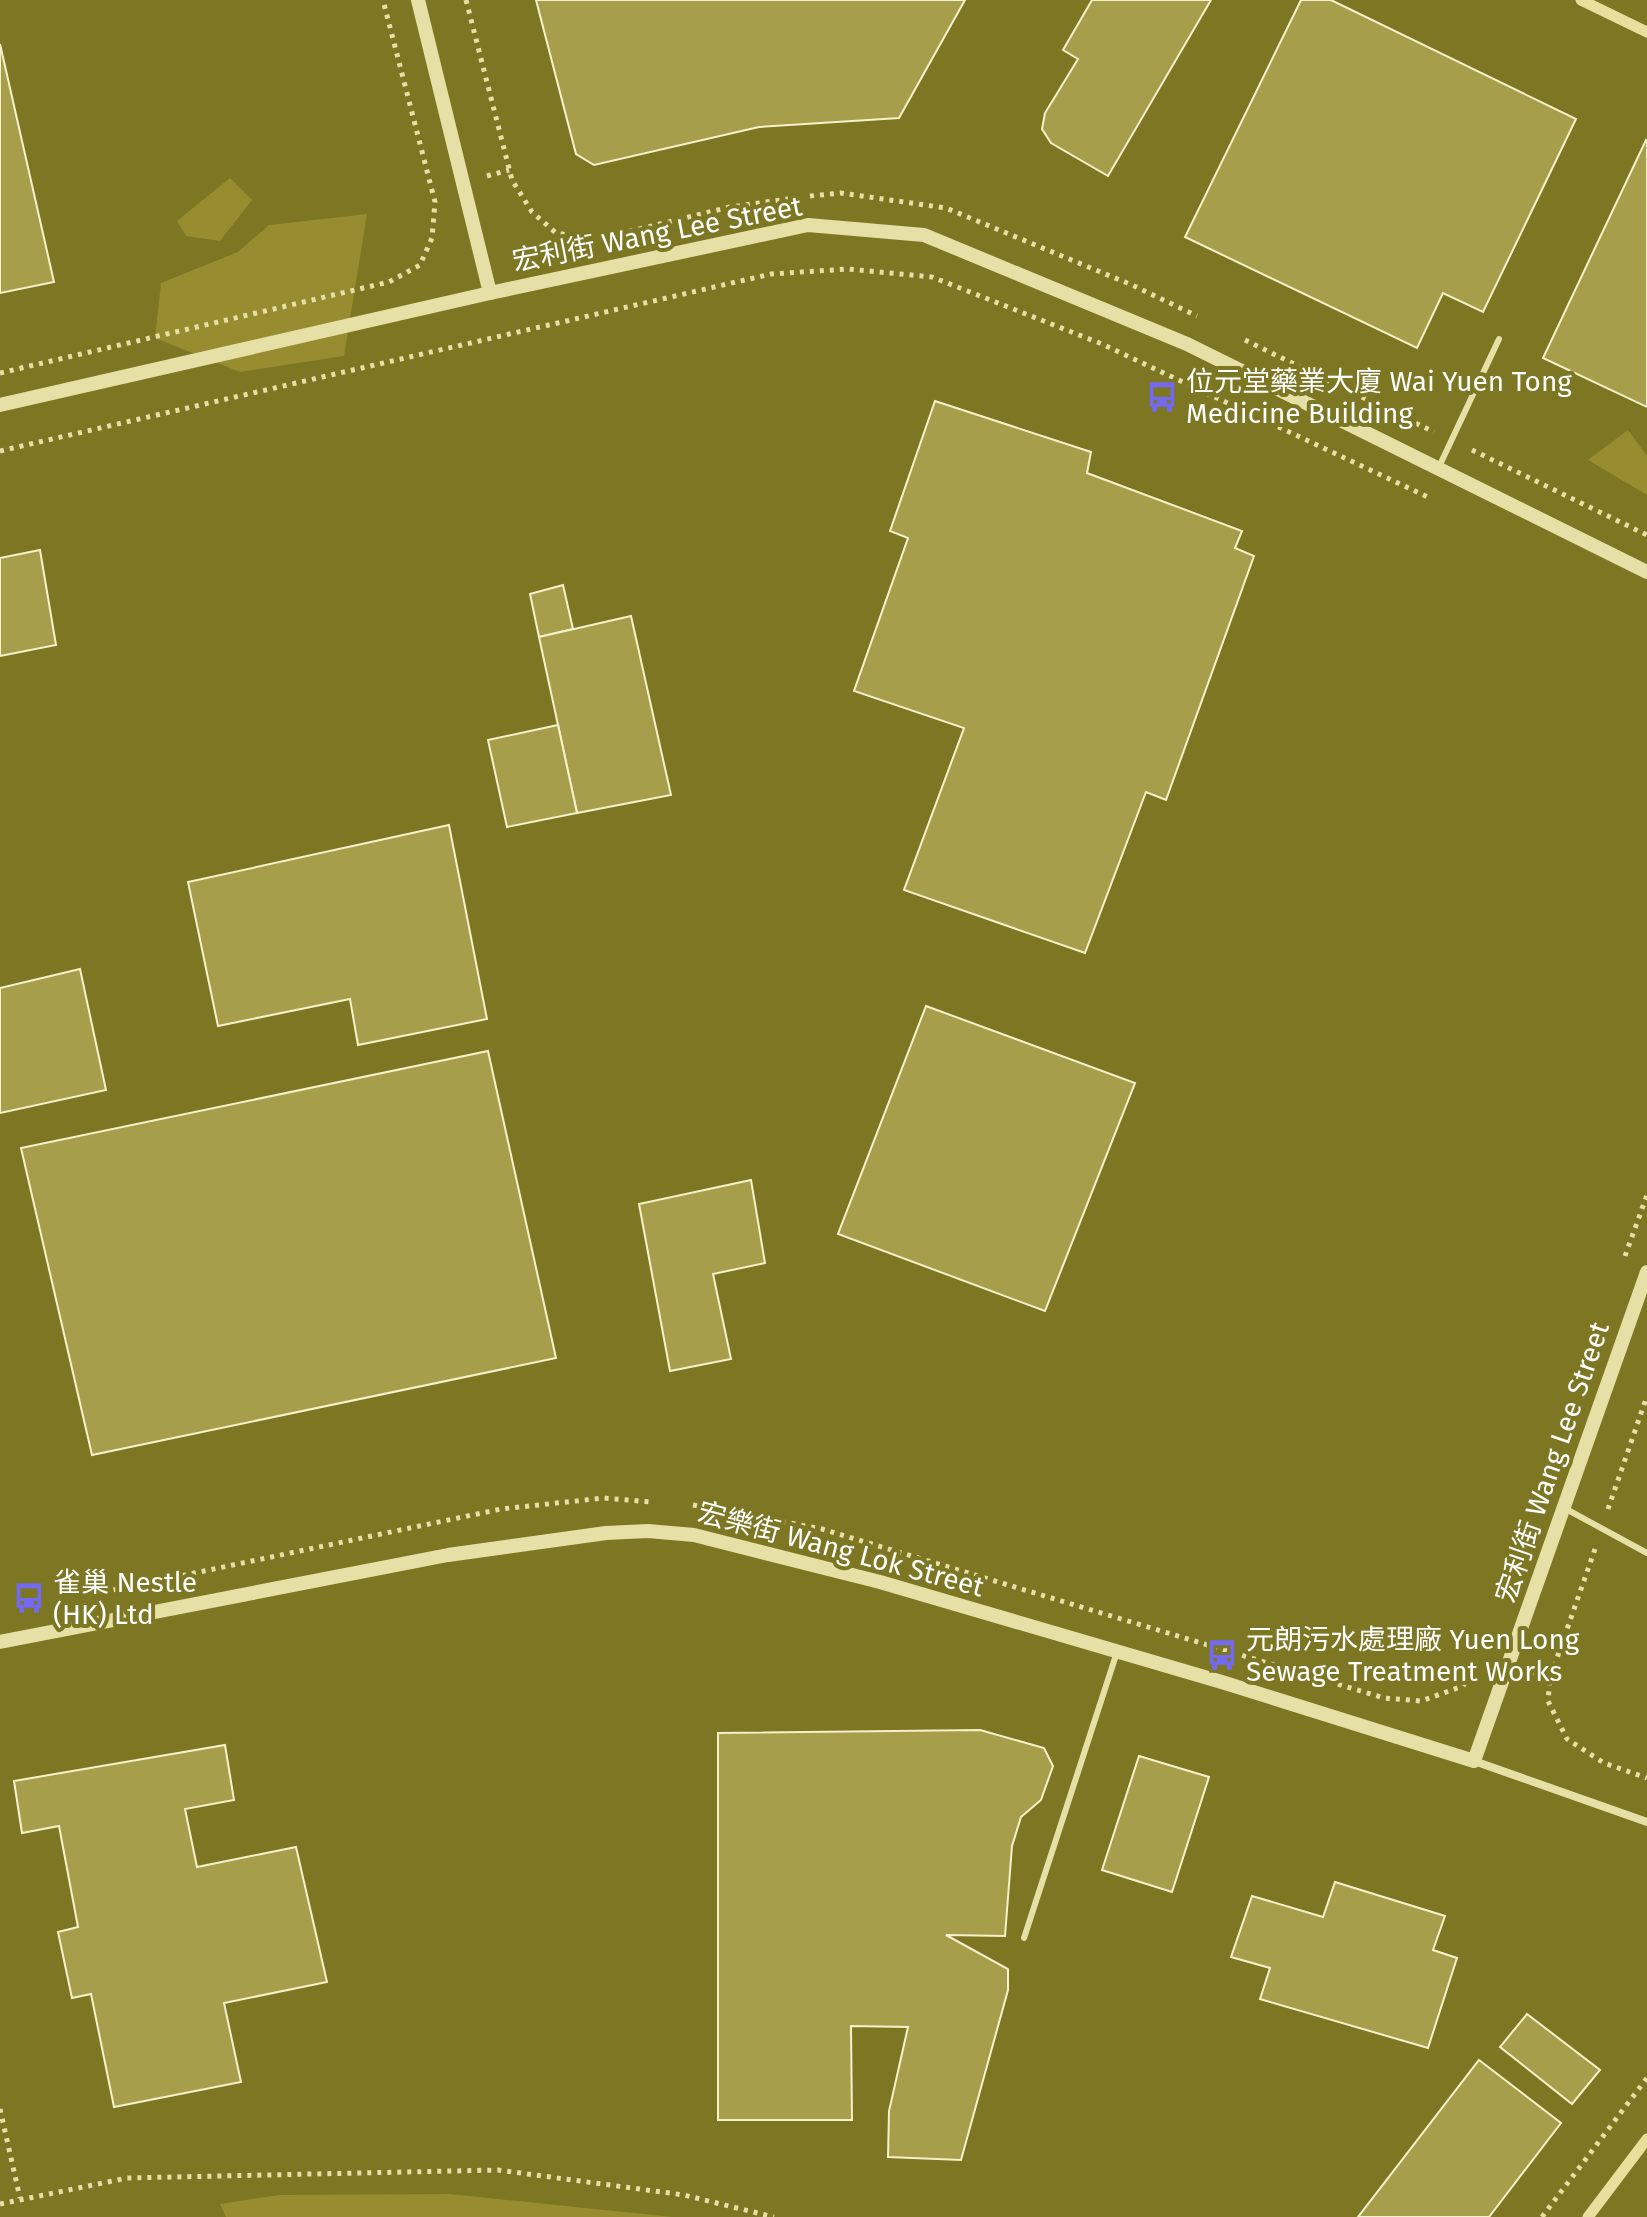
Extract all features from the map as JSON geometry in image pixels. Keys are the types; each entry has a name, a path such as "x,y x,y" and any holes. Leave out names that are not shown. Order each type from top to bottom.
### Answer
{"street":[{"path":"418,0 490,293"},
{"name":"宏利街 Wang Lee Street","path":"0,405 490,293 808,225 924,235 1187,344 1647,572"},
{"name":"宏利街 Wang Lee Street","path":"1474,1761 1647,1272"},
{"name":"宏樂街 Wang Lok Street","path":"0,1642 448,1555 606,1533 648,1531 694,1535 864,1578 1117,1651 1474,1761 1647,1822"}],"lane":[{"path":"1438,469 1499,339"},
{"path":"1563,1508 1647,1553"},
{"path":"1024,1938 1117,1651"}],"path":[{"path":"0,373 389,282 420,265 432,238 435,202 383,0"},
{"path":"466,0 512,180 532,212"},
{"path":"0,451 771,274 848,269 932,277 1060,327 1117,350 1446,505"},
{"path":"1550,1678 1548,1701 1567,1739 1604,1763 1647,1778"},
{"path":"1542,2217 1647,2078"},
{"path":"0,2109 20,2198"},
{"path":"0,2204 127,2178 498,2170 684,2195 774,2217"}],"shaded area":[{"path":"230,178 252,200 220,241 186,236 177,221"},
{"path":"367,214 344,356 240,372 155,338 161,283 238,252 269,225"},
{"path":"1628,430 1647,456 1647,495 1588,460"},
{"path":"450,2194 673,2217 226,2217 220,2204 279,2195"}],"building":[{"path":"536,0 965,0 899,118 759,127 594,165 576,154"},
{"path":"1092,0 1211,0 1108,176 1051,143 1042,129 1045,113 1078,59 1063,50"},
{"path":"1301,0 1331,0 1576,119 1483,312 1443,293 1417,348 1185,237"},
{"path":"0,44 54,282 0,293"},
{"path":"1647,141 1647,407 1543,358"},
{"path":"935,401 1091,452 1087,473 1242,531 1235,548 1254,556 1166,800 1146,792 1085,953 904,890 964,728 854,691 908,538 890,531"},
{"path":"40,550 56,645 0,656 0,558"},
{"path":"563,585 573,629 539,637 530,594"},
{"path":"631,616 671,795 577,813 539,637"},
{"path":"558,725 577,813 507,827 488,740"},
{"path":"449,825 487,1019 358,1045 350,999 218,1026 188,882"},
{"path":"80,969 106,1090 0,1113 0,988"},
{"path":"926,1006 1135,1083 1045,1311 838,1234"},
{"path":"488,1051 556,1358 92,1455 21,1148"},
{"path":"751,1180 765,1263 713,1274 731,1359 670,1371 639,1204"},
{"path":"980,1730 1044,1748 1053,1766 1041,1800 1021,1817 1012,1846 1005,1936 946,1935 1008,1969 1008,1990 961,2160 888,2157 889,2111 908,2027 851,2026 852,2120 718,2120 718,1733"},
{"path":"225,1745 234,1800 185,1809 197,1867 296,1847 327,1982 224,2003 241,2082 114,2107 91,1994 72,1998 58,1932 78,1927 59,1826 22,1833 14,1781"},
{"path":"1139,1756 1209,1777 1172,1892 1102,1870"},
{"path":"1335,1882 1445,1916 1433,1950 1457,1958 1428,2048 1260,1999 1270,1968 1231,1957 1252,1896 1323,1917"},
{"path":"1527,2014 1600,2070 1572,2104 1500,2047"},
{"path":"1479,2060 1561,2123 1489,2217 1358,2217"}],"waterway":[{"path":"1581,0 1647,32"},
{"path":"1588,2217 1647,2139"}],"place":[{"name":"位元堂藥業大廈 Wai Yuen Tong Medicine Building","path":"1162,397"},
{"name":"雀巢 Nestle (HK) Ltd","path":"29,1598"},
{"name":"元朗污水處理廠 Yuen Long Sewage Treatment Works","path":"1222,1655"}]}
